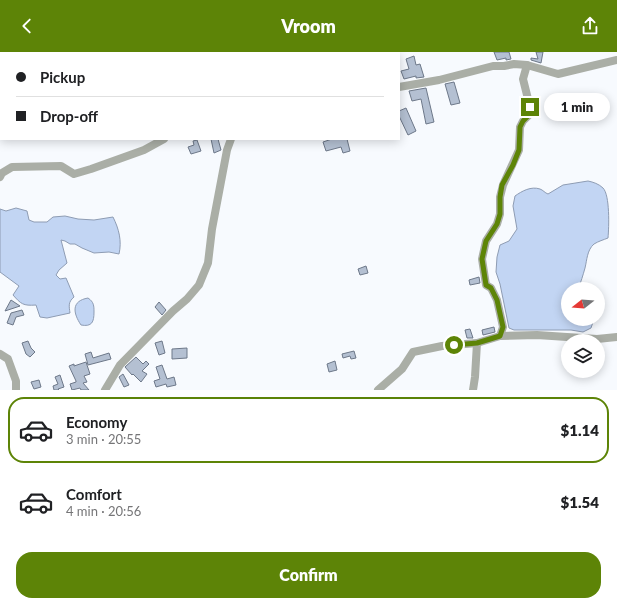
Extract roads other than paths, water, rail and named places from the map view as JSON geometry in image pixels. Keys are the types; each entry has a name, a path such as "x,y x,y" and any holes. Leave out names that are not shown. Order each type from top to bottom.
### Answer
{"street":[{"path":"400,87 439,80 494,66 514,64 527,65 558,74 617,60"},
{"path":"500,336 503,327 497,300 491,288 486,285 482,259 486,241 497,224 500,214 502,185 519,150 520,127 523,121 531,113 523,80 527,65"},
{"path":"0,177 2,173 12,167 61,166 74,174 144,150 162,140"},
{"path":"105,390 120,365 173,311 187,300 199,285 208,263 212,229 231,140"},
{"path":"378,390 402,369 413,352 442,346 477,343 500,336 597,339 617,337"},
{"path":"473,390 477,343"},
{"path":"0,354 8,360 16,381 16,390"}],"water":[{"path":"588,181 600,185 607,197 609,227 608,238 594,244 590,249 580,282 561,282 561,326 592,326 591,328 583,332 571,330 514,330 509,328 496,272 497,257 500,245 509,241 517,229 513,206 515,196 533,188 540,189 548,194 563,185"},
{"path":"16,208 27,211 29,220 34,222 47,222 53,217 65,216 94,220 113,217 119,235 119,254 109,252 94,253 75,244 70,244 61,240 67,263 56,275 60,279 66,278 74,297 69,304 70,313 47,318 40,317 36,305 23,304 13,295 19,286 0,272 0,209 6,211"},
{"path":"88,298 93,304 94,319 92,323 88,325 81,325 76,316 75,308 79,302"}]}
